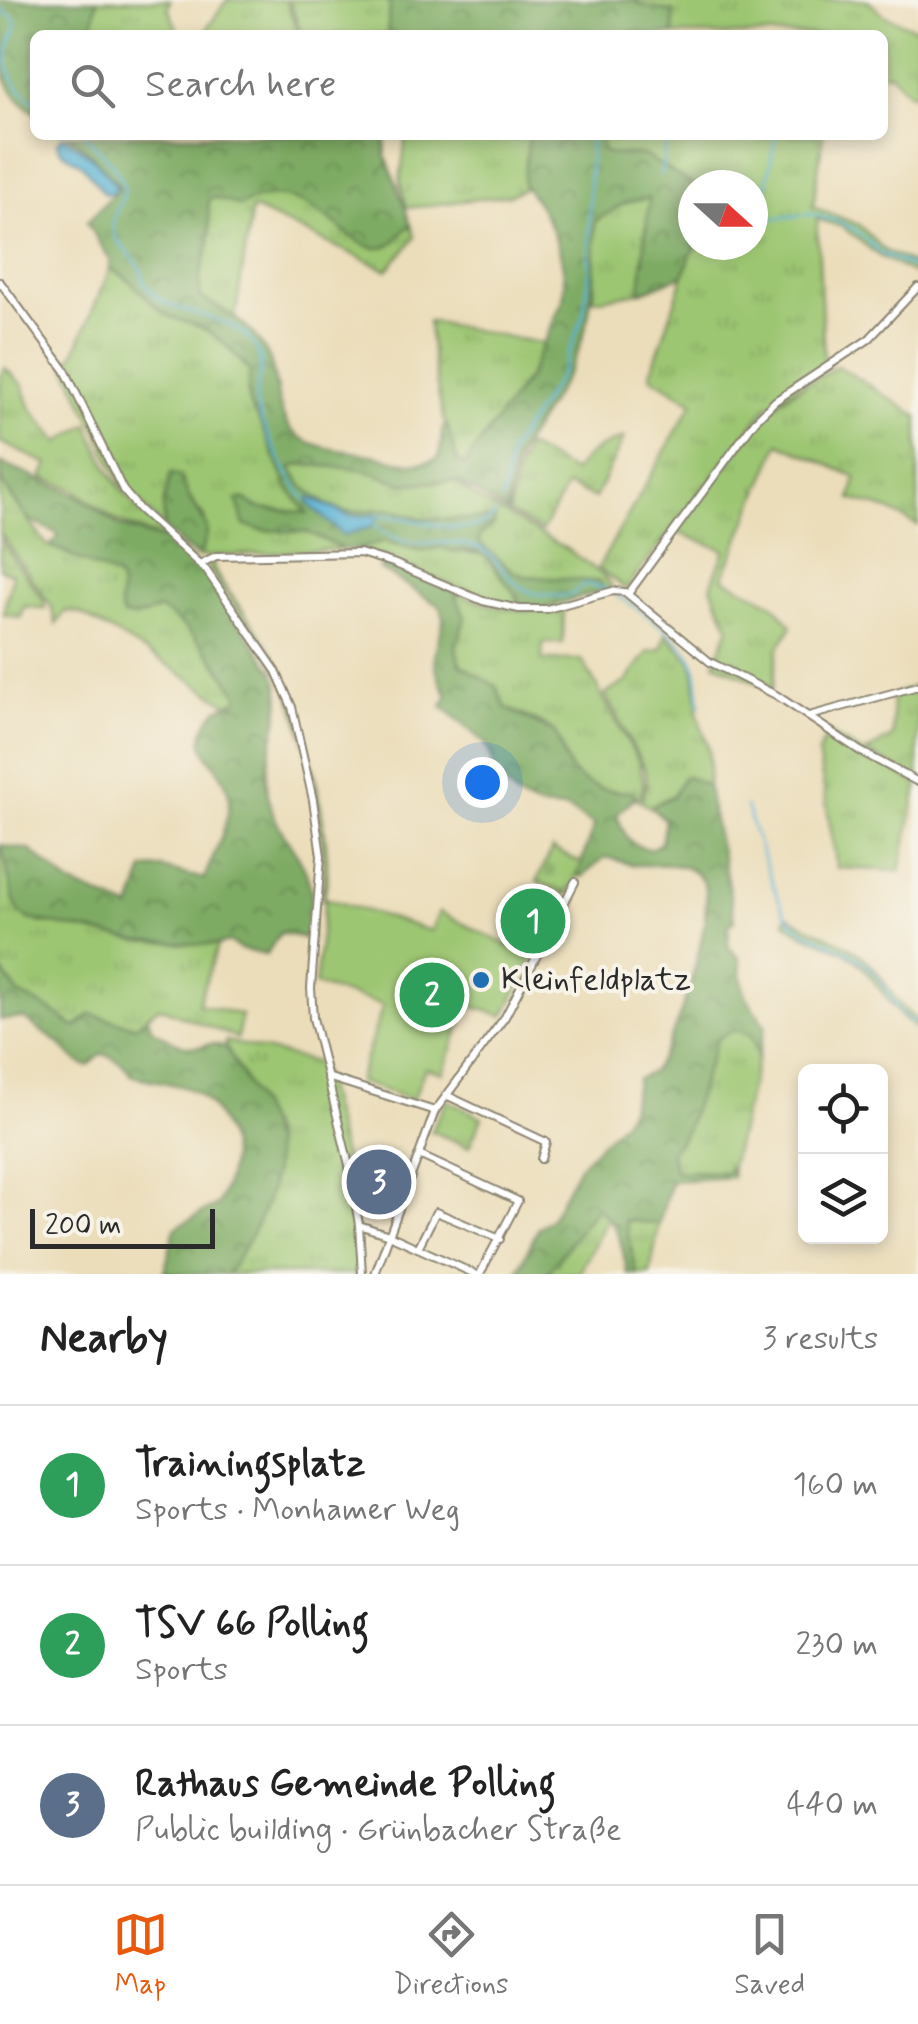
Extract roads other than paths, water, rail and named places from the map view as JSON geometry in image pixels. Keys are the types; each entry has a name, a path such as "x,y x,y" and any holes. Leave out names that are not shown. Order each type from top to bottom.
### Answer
{"street":[{"path":"0,282 65,370 123,490 138,509 200,564 276,671 292,707 318,829 319,903 311,1006 349,1165 362,1274"},
{"path":"628,594 755,421 775,401 869,339 918,288"},
{"path":"200,564 216,556 360,553 394,563 483,601 519,609 559,607 609,592 628,594 703,658 766,689 860,751 918,782"},
{"path":"809,716 918,686"},
{"path":"375,1274 435,1111 505,1017 575,882"},
{"path":"327,1077 435,1111"},
{"path":"446,1095 546,1142 542,1159"},
{"path":"359,1225 478,1274 518,1201 419,1155"},
{"path":"418,1248 436,1212 500,1239"}],"water":[{"path":"68,140 95,160 117,187 114,193 105,194 83,166 61,151 57,143"},
{"path":"310,498 349,516 380,515 371,527 343,535 308,503"}],"waterway":[{"path":"0,9 16,20 7,62 16,84 30,98"},
{"path":"90,140 123,183 123,197 113,227 122,247 137,263 145,284 156,297 171,305 235,328 258,352 261,365 256,399 260,415 277,454 306,499"},
{"path":"502,501 510,451 561,374 583,316 589,278 590,140"},
{"path":"661,175 666,140"},
{"path":"768,176 775,140"},
{"path":"768,219 811,214 837,221 854,229 882,254 918,270"},
{"path":"377,516 455,528 484,523 495,514"},
{"path":"374,523 386,533 410,542 476,547 493,558 522,588 532,592 568,595 585,584 606,589"},
{"path":"613,593 660,625 690,656 700,705"},
{"path":"746,807 791,921 870,968 896,1007 918,1025"}],"place":[{"name":"Trainingsplatz","path":"533,921"},
{"name":"Kleinfeldplatz","path":"481,980"},
{"name":"TSV 66 Polling","path":"432,995"},
{"name":"Rathaus Gemeinde Polling","path":"379,1182"}]}
